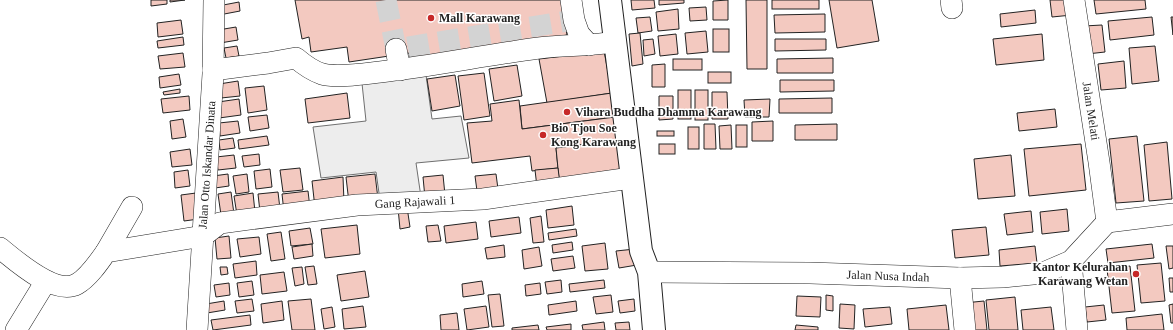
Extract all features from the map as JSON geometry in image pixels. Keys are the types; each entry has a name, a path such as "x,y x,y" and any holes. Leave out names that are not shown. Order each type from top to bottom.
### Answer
{"main road":[{"path":"610,0 601,44 631,178 641,251 649,272 654,330"},
{"path":"620,0 655,251 649,272"}],"street":[{"name":"Jalan Otto Iskandar Dinata","path":"197,330 202,236 209,156 213,70 214,0"},
{"path":"571,0 574,20 579,34 601,44"},
{"name":"Jalan Melati","path":"1074,0 1107,222"},
{"path":"213,70 296,58 306,66 322,74 361,74 400,70 540,48 601,44"},
{"path":"396,50 400,70"},
{"name":"Gang Rajawali 1","path":"202,236 220,223 357,205 483,199 631,178"},
{"path":"0,248 26,269 46,281 62,286 76,284 99,262 132,207"},
{"path":"1107,222 1173,214"},
{"name":"Jalan Nusa Indah","path":"649,272 810,273 960,278 1003,277 1043,273 1070,261 1107,222"},
{"path":"106,252 202,236"},
{"path":"1070,261 1077,330"},
{"path":"960,278 965,330"},
{"path":"16,330 46,281"}],"shaded area":[{"path":"361,74 426,75 432,119 461,116 469,158 416,163 421,197 380,200 376,172 321,178 313,127 366,121"}],"building":[{"path":"151,0 167,0 167,4 151,6"},
{"path":"170,0 185,0 170,2"},
{"name":"Mall Karawang","path":"295,0 561,0 567,35 410,62 409,53 349,62 347,47 311,52 309,37 302,39"},
{"path":"631,0 654,0 655,8 632,10"},
{"path":"659,0 684,0 684,3 659,5"},
{"path":"728,0 728,20 713,20 713,1"},
{"path":"746,0 767,0 767,69 747,69"},
{"path":"772,0 819,0 819,9 772,9"},
{"path":"829,0 872,0 879,41 837,48"},
{"path":"1050,0 1071,0 1072,15 1052,17"},
{"path":"1094,0 1145,0 1146,9 1096,14"},
{"path":"239,2 240,11 219,15 218,6"},
{"path":"706,7 707,20 690,21 689,8"},
{"path":"678,9 679,29 658,31 656,12"},
{"path":"1035,10 1036,23 1001,27 1000,14"},
{"path":"825,14 825,32 775,33 774,15"},
{"path":"650,17 652,31 638,33 636,18"},
{"path":"1152,17 1154,35 1110,40 1108,21"},
{"path":"1171,17 1173,17 1173,35"},
{"path":"181,20 183,34 158,37 157,23"},
{"path":"1102,25 1105,52 1087,54 1084,26"},
{"path":"236,27 238,40 220,43 218,30"},
{"path":"713,29 729,29 729,52 713,52"},
{"path":"706,31 708,52 687,54 685,33"},
{"path":"640,33 643,64 632,66 629,34"},
{"path":"676,34 678,54 660,56 658,36"},
{"path":"1042,34 1044,60 996,65 993,39"},
{"path":"183,37 184,45 158,48 157,41"},
{"path":"653,39 655,54 644,56 643,40"},
{"path":"775,39 826,39 826,50 775,51"},
{"path":"237,46 239,56 226,58 224,48"},
{"path":"1155,46 1159,81 1132,84 1129,48"},
{"path":"604,51 612,93 547,103 539,59"},
{"path":"183,53 185,67 160,69 158,56"},
{"path":"833,58 833,73 777,73 777,59"},
{"path":"673,59 702,59 702,70 673,70"},
{"path":"1124,61 1126,88 1101,90 1098,64"},
{"path":"665,64 665,87 652,87 652,65"},
{"path":"517,65 522,96 494,101 489,69"},
{"path":"708,72 731,72 731,83 708,83"},
{"path":"484,73 490,116 464,120 458,76"},
{"path":"179,74 181,85 160,88 159,77"},
{"path":"455,75 460,106 432,111 427,79"},
{"path":"780,80 834,80 834,91 780,92"},
{"path":"238,81 240,96 221,98 219,84"},
{"path":"264,86 267,110 248,113 245,88"},
{"path":"180,89 180,93 164,95 163,92"},
{"path":"678,90 691,90 691,119 678,119"},
{"path":"695,90 708,90 708,120 695,120"},
{"path":"712,92 727,92 728,119 712,119"},
{"path":"347,93 350,118 308,123 305,99"},
{"name":"Vihara Buddha Dhamma Karawang","path":"612,93 615,117 522,129 520,106"},
{"path":"189,96 190,110 163,113 161,99"},
{"path":"659,96 673,96 673,119 659,120"},
{"path":"832,98 832,113 779,113 779,99"},
{"path":"239,99 241,115 219,118 218,102"},
{"path":"770,99 769,117 745,117 744,100"},
{"name":"Bio Tjou Soe Kong Karawang","path":"519,100 522,129 615,117 617,140 556,148 558,168 532,171 530,156 472,163 467,123 492,121 490,104"},
{"path":"1055,109 1057,127 1019,131 1017,113"},
{"path":"267,115 269,128 250,131 248,117"},
{"path":"183,119 186,137 172,139 170,121"},
{"path":"238,121 240,133 220,136 219,123"},
{"path":"773,121 773,141 752,141 752,122"},
{"path":"704,124 715,124 716,149 704,149"},
{"path":"837,124 837,140 795,140 795,125"},
{"path":"731,125 732,149 720,149 719,126"},
{"path":"736,125 747,125 747,147 736,147"},
{"path":"688,127 699,127 699,149 688,149"},
{"path":"657,131 674,131 674,136 657,136"},
{"path":"267,136 269,145 239,149 238,140"},
{"path":"1137,136 1144,201 1116,203 1109,139"},
{"path":"233,138 235,148 220,150 219,140"},
{"path":"617,140 621,172 559,179 556,148"},
{"path":"1167,142 1172,199 1149,201 1144,145"},
{"path":"659,144 675,144 675,154 659,154"},
{"path":"1081,144 1086,190 1029,196 1024,149"},
{"path":"190,149 192,165 172,167 170,152"},
{"path":"259,154 260,165 244,167 242,156"},
{"path":"234,155 236,168 218,170 216,157"},
{"path":"1011,155 1015,196 978,199 974,159"},
{"path":"300,168 303,190 283,192 280,170"},
{"path":"558,168 560,184 537,187 535,170"},
{"path":"270,169 272,187 256,189 254,171"},
{"path":"188,170 190,186 175,188 174,172"},
{"path":"228,174 229,186 215,188 213,176"},
{"path":"247,174 249,192 236,194 233,176"},
{"path":"375,174 378,199 349,203 346,177"},
{"path":"496,174 498,189 477,191 475,176"},
{"path":"443,175 445,195 425,198 423,177"},
{"path":"343,177 344,202 315,208 312,181"},
{"path":"308,191 310,208 284,212 282,194"},
{"path":"231,192 234,214 221,215 218,194"},
{"path":"278,192 280,209 260,212 258,194"},
{"path":"196,193 199,219 184,221 181,195"},
{"path":"253,193 255,212 237,215 234,196"},
{"path":"572,206 574,225 548,228 546,210"},
{"path":"407,207 410,227 400,229 398,208"},
{"path":"1067,209 1069,231 1042,234 1040,212"},
{"path":"1031,211 1033,232 1007,235 1004,214"},
{"path":"541,216 544,242 533,243 530,218"},
{"path":"519,217 521,233 491,237 489,221"},
{"path":"476,222 478,239 446,243 444,226"},
{"path":"357,225 360,254 325,258 321,229"},
{"path":"438,225 441,241 428,242 426,226"},
{"path":"986,227 989,255 955,258 952,230"},
{"path":"310,228 313,244 291,246 289,231"},
{"path":"576,229 577,236 549,240 548,233"},
{"path":"281,232 285,259 271,261 267,234"},
{"path":"229,236 231,258 217,259 215,238"},
{"path":"259,237 261,254 240,257 237,239"},
{"path":"572,242 573,250 553,253 552,245"},
{"path":"605,243 608,269 585,271 582,246"},
{"path":"312,244 313,256 294,259 292,247"},
{"path":"1152,244 1154,258 1108,263 1106,249"},
{"path":"504,245 505,257 487,259 485,248"},
{"path":"1035,246 1037,263 1000,266 999,250"},
{"path":"1166,246 1173,246 1173,268 1169,269"},
{"path":"539,247 542,266 524,269 522,250"},
{"path":"635,249 637,265 619,268 616,251"},
{"path":"573,256 575,268 553,271 551,259"},
{"path":"256,261 257,275 235,278 233,264"},
{"path":"1161,263 1165,301 1141,303 1137,265"},
{"path":"314,266 317,284 308,285 305,267"},
{"path":"1130,266 1135,311 1112,313 1107,269"},
{"path":"220,267 227,267 228,274 221,275"},
{"path":"302,267 304,284 295,286 292,268"},
{"path":"365,271 369,297 341,301 337,275"},
{"path":"284,272 287,291 262,294 260,275"},
{"path":"1169,278 1173,278 1173,292 1170,292"},
{"path":"561,280 562,292 547,294 545,282"},
{"path":"604,280 605,288 570,292 569,284"},
{"path":"252,281 254,295 239,297 237,283"},
{"path":"482,281 484,294 463,297 462,284"},
{"path":"229,283 230,295 216,297 214,285"},
{"path":"540,283 541,294 526,296 525,285"},
{"path":"500,294 504,326 492,327 488,295"},
{"path":"611,295 613,312 596,314 593,297"},
{"path":"826,295 833,296 833,311 826,310"},
{"path":"797,296 821,297 820,317 796,316"},
{"path":"1015,297 1018,330 989,330 986,300"},
{"path":"252,299 254,311 237,313 235,301"},
{"path":"311,299 315,330 292,330 288,301"},
{"path":"634,299 635,311 620,313 618,301"},
{"path":"224,301 225,310 207,313 206,304"},
{"path":"282,301 284,320 263,323 261,304"},
{"path":"576,301 577,311 549,315 548,305"},
{"path":"984,301 987,330 966,330 964,303"},
{"path":"840,304 855,305 854,329 839,328"},
{"path":"1173,304 1173,323 1171,323 1169,305"},
{"path":"946,305 949,330 909,330 907,309"},
{"path":"1104,305 1106,320 1087,322 1085,307"},
{"path":"363,306 366,327 344,329 342,309"},
{"path":"486,306 489,327 467,330 464,309"},
{"path":"332,307 335,327 324,329 321,309"},
{"path":"890,307 892,324 865,327 863,309"},
{"path":"1051,307 1054,330 1023,330 1021,310"},
{"path":"457,313 459,330 441,330 440,315"},
{"path":"1162,314 1164,330 1127,330 1126,318"},
{"path":"250,315 251,325 213,330 211,320"},
{"path":"604,322 605,330 583,330 582,325"},
{"path":"629,322 630,330 616,330 615,323"},
{"path":"571,324 571,330 547,330 546,327"},
{"path":"538,325 539,330 512,330 512,328"},
{"path":"796,325 818,327 818,330 795,330"}],"tunnel":[{"path":"386,0 396,49 574,20"}],"place":[{"name":"Mall Karawang","path":"431,18"},
{"name":"Vihara Buddha Dhamma Karawang","path":"567,112"},
{"name":"Bio Tjou Soe Kong Karawang","path":"543,135"},
{"name":"Kantor Kelurahan Karawang Wetan","path":"1136,274"}]}
